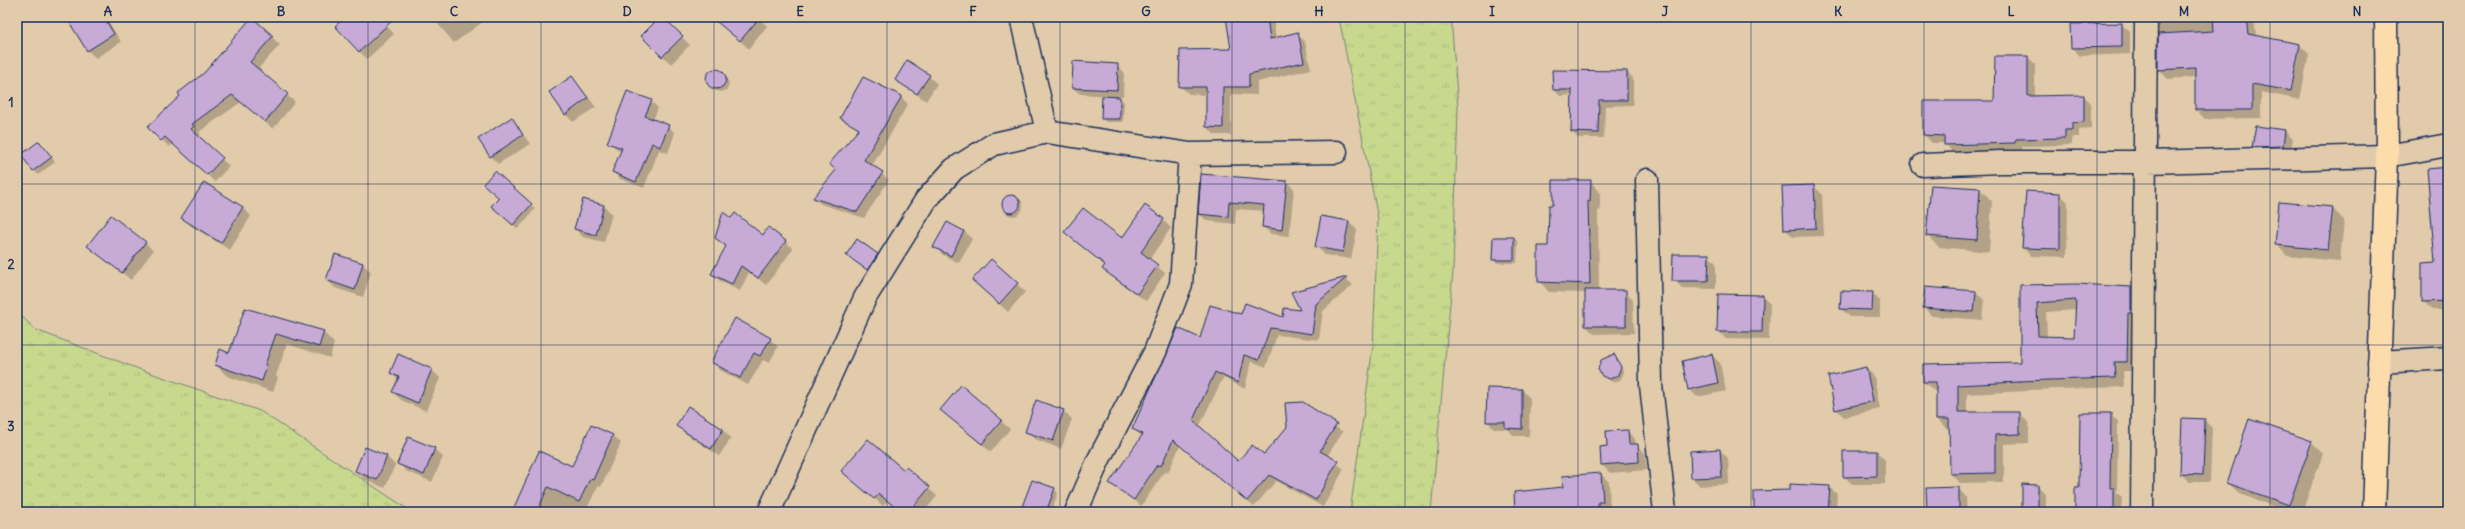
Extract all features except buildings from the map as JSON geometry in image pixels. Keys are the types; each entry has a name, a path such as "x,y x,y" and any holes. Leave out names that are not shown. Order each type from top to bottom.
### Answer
{"main road":[{"path":"2374,512 2387,156 2386,17"}],"street":[{"path":"1021,17 1047,132"},
{"path":"2142,512 2146,17"},
{"path":"769,512 865,298 926,200 954,169 994,144 1047,132 1190,154 1336,152"},
{"path":"1923,165 2001,162 2146,162 2387,156 2448,145"},
{"path":"1076,512 1099,459 1156,352 1181,284 1190,154"},
{"path":"1646,180 1651,384 1665,512"},
{"path":"2379,362 2448,358"}],"green space":[{"path":"1339,17 1451,17 1458,108 1453,271 1431,512 1350,512 1373,346 1378,219"},
{"path":"17,312 36,330 139,369 260,411 412,512 17,512"}]}
